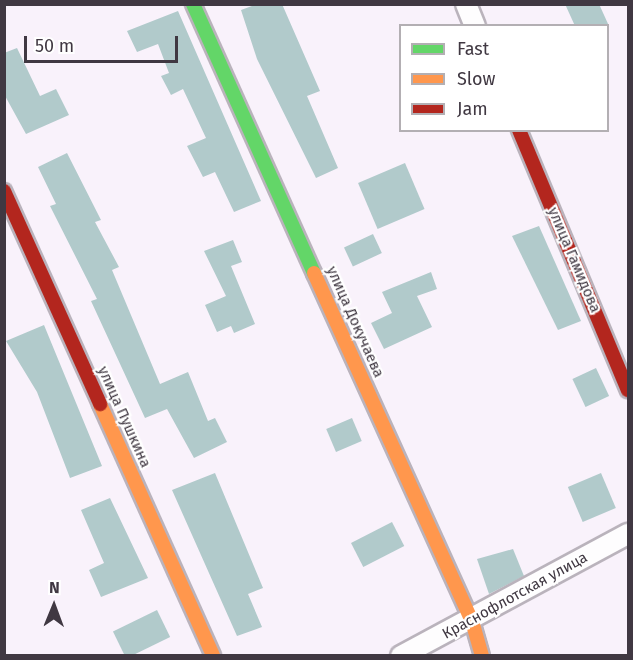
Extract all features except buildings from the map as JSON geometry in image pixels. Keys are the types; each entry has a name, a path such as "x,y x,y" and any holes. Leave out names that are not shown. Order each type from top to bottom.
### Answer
{"street":[{"name":"улица Докучаева","path":"193,4 472,621 482,656"},
{"path":"466,4 474,24"},
{"name":"улица Гамидова","path":"520,132 628,390"},
{"name":"улица Пушкина","path":"4,191 213,656"},
{"name":"Краснофлотская улица","path":"401,656 472,621 628,534"}],"traffic: fast":[{"path":"193,4 314,273"}],"traffic: slow":[{"path":"314,273 472,621 482,656"},
{"path":"100,404 213,656"}],"traffic: jam":[{"path":"520,132 628,390"},
{"path":"4,191 100,404"}]}
